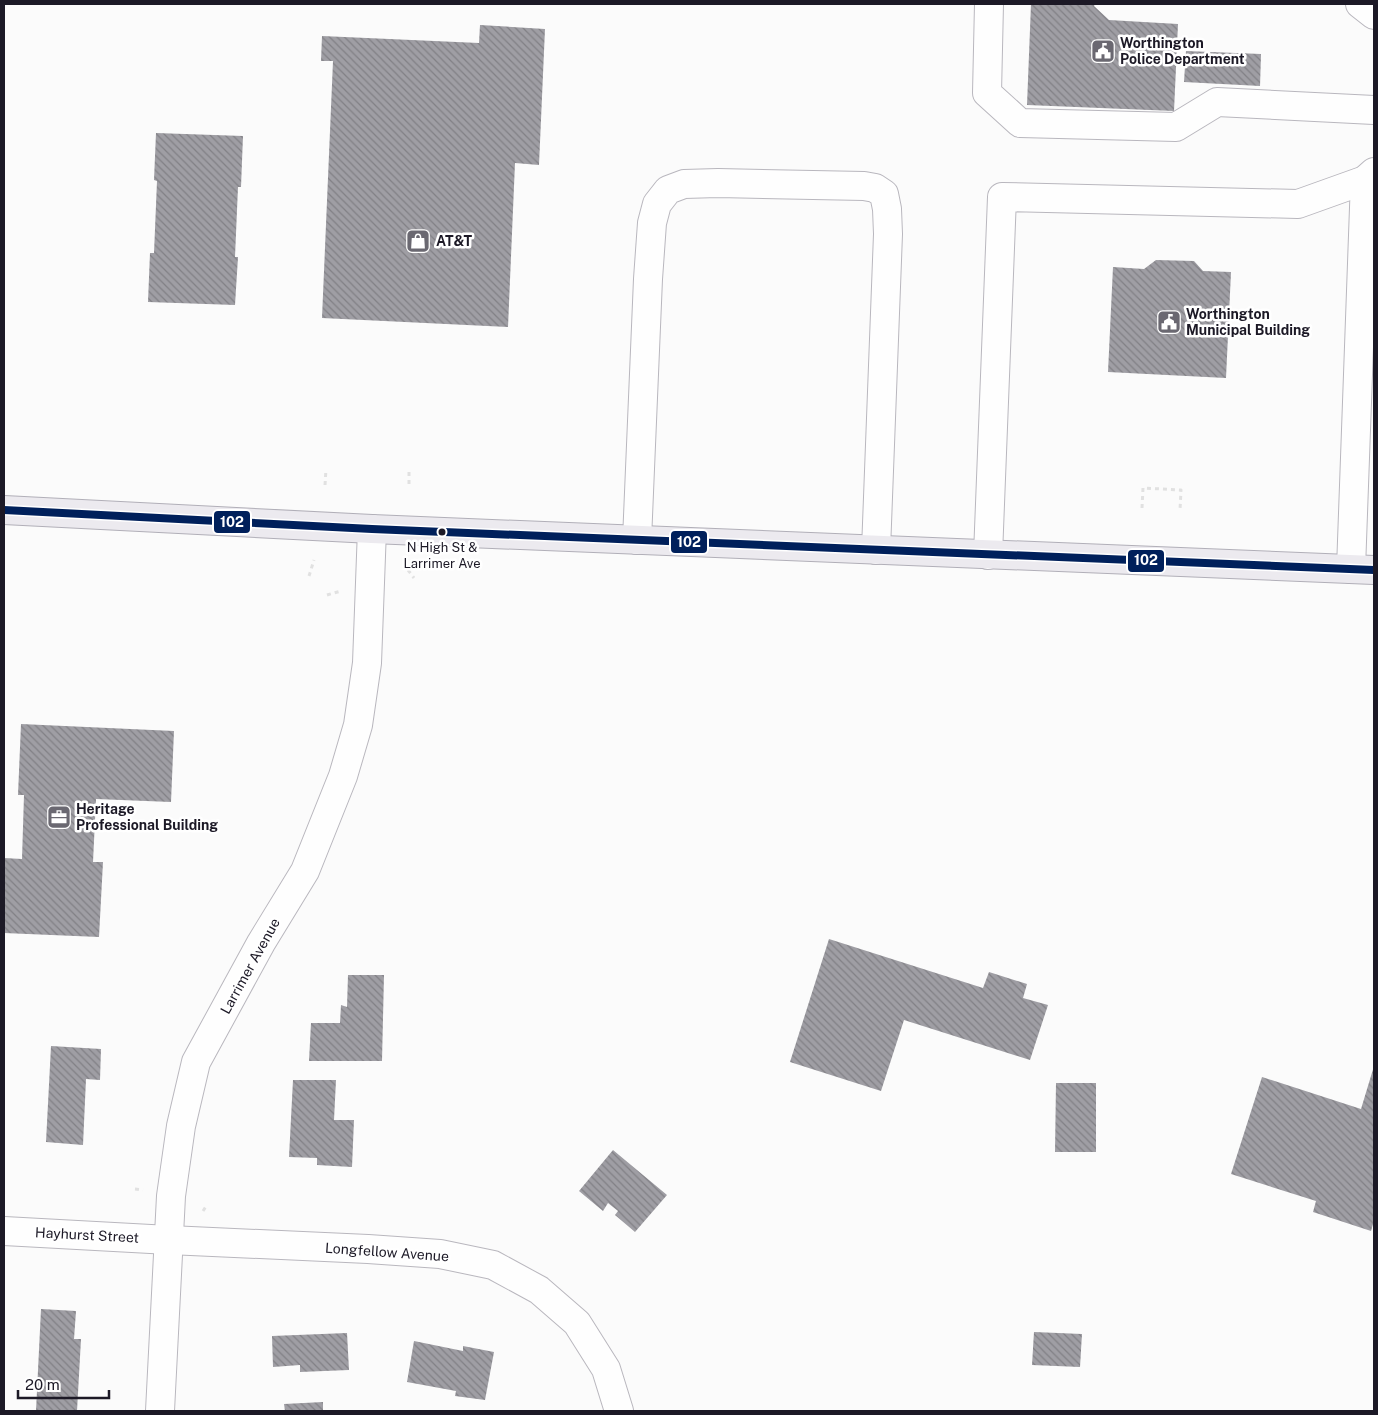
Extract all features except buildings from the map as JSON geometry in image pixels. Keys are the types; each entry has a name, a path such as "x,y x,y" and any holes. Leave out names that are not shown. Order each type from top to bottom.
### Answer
{"main road":[{"path":"4,510 372,529 1363,570"}],"street":[{"path":"989,4 986,93 1020,124 1176,127 1216,102 1374,110"},
{"path":"1360,4 1374,15"},
{"path":"988,554 1002,197 1298,204 1369,176 1363,570"},
{"path":"637,540 648,279 652,223 657,204 668,190 684,184 864,186 875,188 884,194 888,234 876,550"},
{"name":"Larrimer Avenue","path":"160,1411 171,1196 180,1126 196,1062 261,942 305,871 343,776 358,725 367,663 372,529"},
{"name":"Hayhurst Street","path":"4,1230 169,1240"},
{"name":"Longfellow Avenue","path":"169,1240 368,1248 440,1254 494,1264 539,1290 577,1323 606,1369 619,1411"}],"path":[{"path":"325,484 326,468"},
{"path":"410,472 410,488"},
{"path":"1142,508 1143,488 1181,490 1180,510"},
{"path":"309,576 314,560"},
{"path":"408,570 414,578"},
{"path":"327,595 342,591"}],"transit line":[{"name":"102","path":"4,510 372,529 1374,570"}],"place":[{"name":"Worthington Police Department","path":"1103,51"},
{"name":"AT&T","path":"418,241"},
{"name":"Worthington Municipal Building","path":"1169,322"},
{"name":"N High St & Larrimer Ave","path":"442,532"},
{"name":"Heritage Professional Building","path":"59,817"}]}
